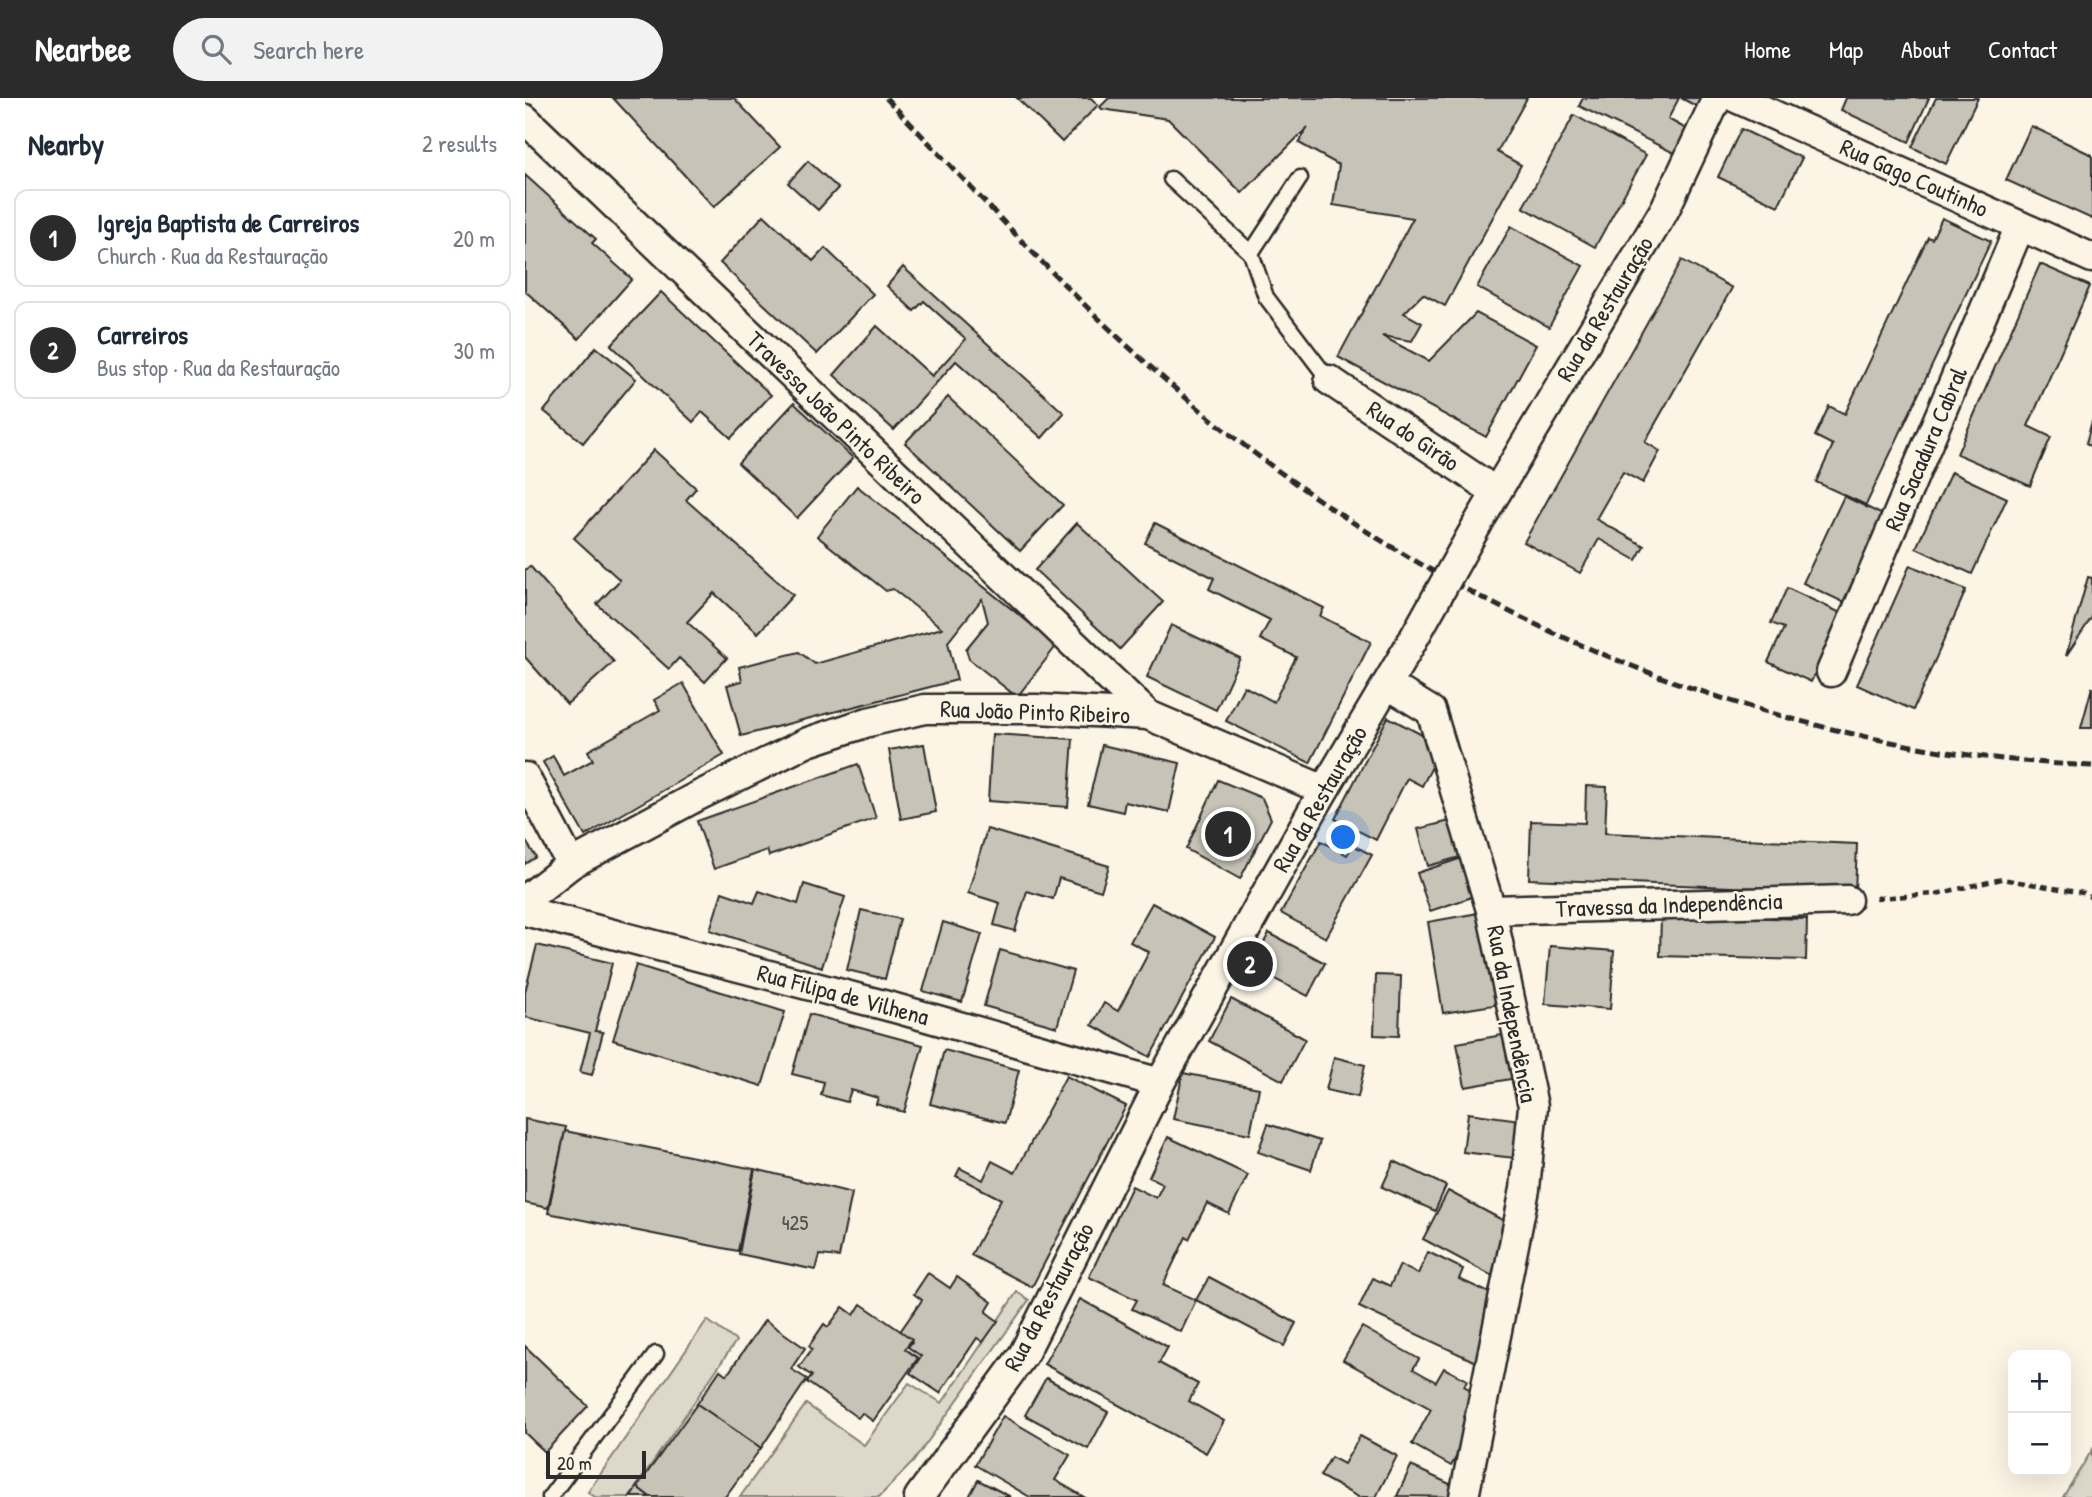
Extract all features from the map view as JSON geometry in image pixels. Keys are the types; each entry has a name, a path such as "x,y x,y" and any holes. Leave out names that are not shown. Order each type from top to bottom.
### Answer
{"street":[{"name":"Rua da Restauração","path":"919,1497 1023,1355 1160,1083 1324,790 1496,492 1665,209 1717,98"},
{"name":"Rua Gago Coutinho","path":"1736,98 2092,258"},
{"name":"Travessa João Pinto Ribeiro","path":"525,119 1147,715"},
{"name":"Rua Sacadura Cabral","path":"1831,672 2020,226"},
{"name":"Rua do Girão","path":"1329,380 1496,492"},
{"name":"Rua da Independência","path":"1387,684 1431,711 1491,910 1532,1106 1525,1189 1464,1497"},
{"name":"Rua João Pinto Ribeiro","path":"525,900 571,864 808,741 868,722 925,709 981,708 1147,715 1324,790"},
{"path":"525,777 571,864"},
{"name":"Travessa da Independência","path":"1491,910 1847,900"},
{"name":"Rua Filipa de Vilhena","path":"525,911 895,1008 1160,1083"}],"lane":[{"path":"1251,253 1300,178"},
{"path":"1171,179 1251,253 1266,297 1329,380"},
{"path":"550,1497 656,1354"}],"path":[{"path":"1847,900 1936,894 2001,879 2083,893 2092,898"}],"shaded area":[{"path":"1017,1292 1029,1300 913,1462 879,1497 740,1497 806,1404 864,1445 909,1383 942,1403"},
{"path":"707,1320 736,1341 629,1497 595,1497 588,1492"},
{"path":"2092,1450 2092,1497 2063,1497"}],"building":[{"path":"613,98 734,98 780,147 714,207"},
{"path":"1017,98 1091,98 1098,105 1062,142"},
{"path":"1109,98 1527,98 1497,152 1521,165 1445,306 1423,294 1404,313 1422,323 1412,341 1382,336 1429,361 1476,313 1536,345 1486,437 1338,357 1413,218 1333,205 1339,165 1299,143 1308,127 1242,193 1168,119 1102,109 1100,107"},
{"path":"1583,98 1679,98 1668,119 1690,131 1678,155 1579,106"},
{"path":"1681,98 1702,98 1698,107"},
{"path":"1846,98 1929,98 1909,142 1841,110"},
{"path":"1936,98 1978,98 1946,164 1912,147"},
{"path":"1574,115 1646,155 1595,247 1523,207"},
{"path":"2031,126 2092,155 2092,219 2006,180"},
{"path":"1741,129 1802,158 1778,206 1718,177"},
{"path":"808,161 838,188 818,210 788,183"},
{"path":"525,175 596,239 592,243 632,279 579,339 525,291"},
{"path":"764,215 813,261 825,248 873,294 817,354 720,263"},
{"path":"1942,218 1991,241 1866,505 1816,482 1833,445 1815,436 1829,406 1845,414 1928,237 1932,239"},
{"path":"1511,226 1583,266 1549,327 1477,287"},
{"path":"1682,260 1732,288 1645,442 1660,451 1643,483 1623,472 1596,519 1644,546 1636,560 1599,539 1580,573 1524,542"},
{"path":"2040,264 2090,286 2028,426 2051,437 2030,486 1957,454"},
{"path":"903,267 1064,413 1042,438 956,361 894,430 834,375 877,326 932,376 966,339 924,301 914,311 887,286"},
{"path":"661,292 771,395 731,438 702,412 693,422 611,345"},
{"path":"596,347 636,379 583,443 544,411"},
{"path":"948,397 1063,505 1020,551 905,443"},
{"path":"794,403 853,458 797,518 738,463"},
{"path":"2092,421 2092,447 2086,443"},
{"path":"654,450 696,488 686,500 793,595 758,633 714,593 687,622 727,658 705,682 679,658 669,669 597,604 620,580 574,538"},
{"path":"1951,472 2007,498 1972,574 1916,548"},
{"path":"857,486 1057,645 1017,697 969,659 966,649 988,622 982,599 948,642 957,680 741,736 727,685 742,681 739,667 799,652 815,664 942,628 893,589 886,591 817,536"},
{"path":"1844,496 1885,516 1843,602 1803,583"},
{"path":"1077,523 1163,602 1120,649 1035,570"},
{"path":"1155,523 1324,608 1320,616 1371,642 1310,763 1226,721 1244,686 1274,702 1296,657 1260,639 1270,620 1209,589 1214,578 1145,543"},
{"path":"1910,565 1966,590 1913,710 1857,685"},
{"path":"530,566 614,662 567,704 525,657 525,570"},
{"path":"2088,577 2092,578 2092,617 2066,656"},
{"path":"1787,588 1843,614 1811,682 1768,662 1784,628 1771,623"},
{"path":"1171,625 1240,658 1216,710 1147,677"},
{"path":"683,683 724,755 585,836 543,762 553,756 564,776 593,760 588,751 660,710 654,700"},
{"path":"2092,687 2092,728 2081,728"},
{"path":"1388,717 1443,746 1422,786 1407,778 1376,840 1335,819"},
{"path":"992,734 1073,739 1068,807 988,801"},
{"path":"924,744 936,812 901,819 889,750"},
{"path":"1102,745 1180,763 1169,812 1125,802 1123,812 1088,804"},
{"path":"858,764 876,818 769,856 767,850 714,869 697,821"},
{"path":"1218,780 1262,798 1271,819 1240,879 1186,849"},
{"path":"1586,786 1607,787 1605,833 1857,844 1855,892 1529,879 1531,821 1585,823"},
{"path":"1450,821 1460,857 1428,866 1418,829"},
{"path":"987,829 1109,866 1101,891 1059,878 1053,899 1027,891 1015,931 994,925 1000,903 968,893"},
{"path":"525,840 536,857 525,864"},
{"path":"1321,841 1347,855 1353,845 1372,855 1326,938 1281,913"},
{"path":"1462,858 1475,896 1430,911 1417,873"},
{"path":"804,884 845,897 822,967 710,930 722,892 754,903 759,891 798,904"},
{"path":"1152,903 1215,937 1150,1057 1092,1025 1104,1003 1118,1011 1149,952 1130,942"},
{"path":"861,910 900,919 885,979 847,970"},
{"path":"1484,912 1500,1004 1443,1013 1428,922"},
{"path":"1661,915 1807,919 1806,960 1660,956"},
{"path":"943,922 982,934 962,1002 923,991"},
{"path":"1269,933 1325,963 1308,996 1251,967"},
{"path":"537,945 612,963 595,1031 603,1032 592,1075 580,1072 590,1033 525,1017 525,992"},
{"path":"1550,946 1614,951 1610,1009 1545,1004"},
{"path":"1000,950 1073,971 1057,1027 984,1006"},
{"path":"636,965 785,1012 762,1086 613,1040"},
{"path":"1376,975 1401,976 1399,1036 1374,1035"},
{"path":"1231,999 1305,1039 1283,1081 1209,1041"},
{"path":"809,1014 923,1045 904,1112 876,1104 878,1098 851,1090 847,1102 821,1095 824,1082 792,1074"},
{"path":"1514,1033 1522,1077 1465,1087 1457,1043"},
{"path":"944,1050 1019,1070 1005,1123 930,1104"},
{"path":"1334,1057 1365,1065 1358,1097 1326,1090"},
{"path":"1183,1073 1259,1088 1250,1134 1173,1119"},
{"path":"1066,1076 1126,1106 1032,1287 971,1255 1001,1199 956,1176 960,1168 983,1180 992,1161 1015,1173"},
{"path":"1468,1113 1528,1121 1523,1159 1463,1152"},
{"path":"525,1119 566,1127 548,1208 525,1203"},
{"path":"1268,1124 1320,1141 1311,1170 1258,1152"},
{"path":"565,1131 754,1169 738,1251 548,1213"},
{"path":"1168,1137 1248,1175 1229,1214 1207,1203 1189,1239 1186,1237 1163,1285 1196,1300 1181,1332 1132,1309 1137,1300 1089,1277 1132,1186 1156,1198 1163,1184 1149,1177"},
{"path":"1394,1161 1446,1186 1435,1211 1382,1187"},
{"path":"755,1169 852,1193 839,1257 820,1255 816,1270 739,1254"},
{"path":"1448,1191 1521,1230 1496,1278 1423,1239"},
{"path":"1428,1252 1463,1269 1459,1279 1509,1302 1480,1364 1359,1307 1373,1278 1390,1286 1400,1265 1418,1274"},
{"path":"928,1273 950,1288 957,1277 992,1302 986,1312 998,1321 983,1342 977,1338 940,1393 910,1373 921,1356 908,1347 912,1342 899,1333 922,1300 914,1294"},
{"path":"1209,1277 1296,1323 1284,1346 1196,1300"},
{"path":"1080,1299 1168,1347 1159,1363 1198,1384 1189,1401 1224,1421 1206,1453 1044,1364"},
{"path":"861,1304 912,1339 905,1349 918,1358 873,1421 862,1413 858,1418 807,1382 812,1376 799,1367 812,1349 809,1346 824,1324 828,1327 843,1307 854,1315"},
{"path":"765,1320 805,1348 791,1369 807,1379 761,1448 697,1404 720,1370 727,1375"},
{"path":"1362,1327 1419,1359 1413,1369 1436,1382 1444,1368 1467,1380 1464,1386 1489,1400 1451,1466 1412,1444 1431,1409 1343,1360"},
{"path":"525,1346 588,1406 545,1452 525,1433"},
{"path":"1046,1378 1108,1412 1088,1449 1025,1415"},
{"path":"697,1404 761,1448 725,1497 650,1497 637,1487"},
{"path":"1003,1416 1070,1455 1055,1480 1084,1497 1030,1497 975,1465"},
{"path":"1360,1436 1397,1456 1376,1497 1358,1497 1320,1476 1331,1457 1344,1464"},
{"path":"1411,1466 1467,1492 1464,1497 1397,1496"},
{"path":"978,1480 1011,1497 969,1497"},
{"path":"637,1487 650,1497 630,1497"}],"railway":[{"path":"886,98 1056,276 1162,377 1245,446 1333,509 1424,566 1520,617 1618,660 1719,697 1823,727 1929,749 2011,760 2092,766"}],"place":[{"name":"Igreja Baptista de Carreiros","path":"1228,834"},
{"name":"Carreiros","path":"1250,964"}]}
